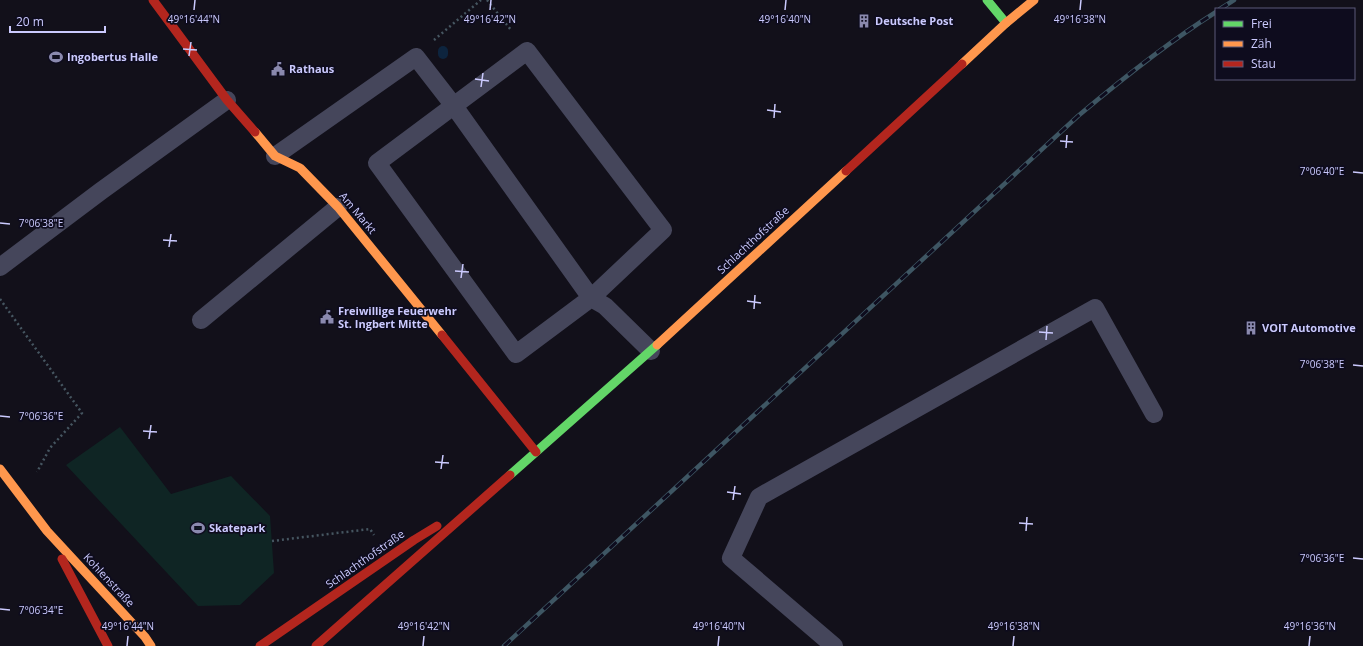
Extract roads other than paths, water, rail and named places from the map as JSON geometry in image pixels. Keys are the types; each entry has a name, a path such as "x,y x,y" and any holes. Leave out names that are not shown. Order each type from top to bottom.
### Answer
{"main road":[{"name":"Am Markt","path":"153,0 227,100 275,156 300,168 338,207 536,452"},
{"path":"987,0 1006,23"},
{"name":"Schlachthofstraße","path":"316,646 651,351 1006,23 1034,0"},
{"name":"Kohlenstraße","path":"0,470 47,531 152,646"},
{"name":"Schlachthofstraße","path":"260,646 414,540 486,496"},
{"name":"Kohlenstraße","path":"47,531 108,646"}],"lane":[{"path":"527,51 663,230 591,298 516,354 378,163 454,106 527,51"},
{"path":"275,156 416,57 454,106 591,298 605,306 651,351"},
{"path":"0,267 101,191 227,100"},
{"path":"201,320 338,207"},
{"path":"834,646 732,558 759,497 1095,308 1154,414"}],"railway":[{"path":"1222,8 1234,0"},
{"path":"504,646 1078,116 1145,62 1215,13"}],"place":[{"name":"Deutsche Post","path":"864,21"},
{"name":"Ingobertus Halle","path":"56,57"},
{"name":"Rathaus","path":"278,69"},
{"name":"Freiwillige Feuerwehr St. Ingbert Mitte","path":"327,317"},
{"name":"VOIT Automotive","path":"1251,328"},
{"name":"Skatepark","path":"198,528"}]}
